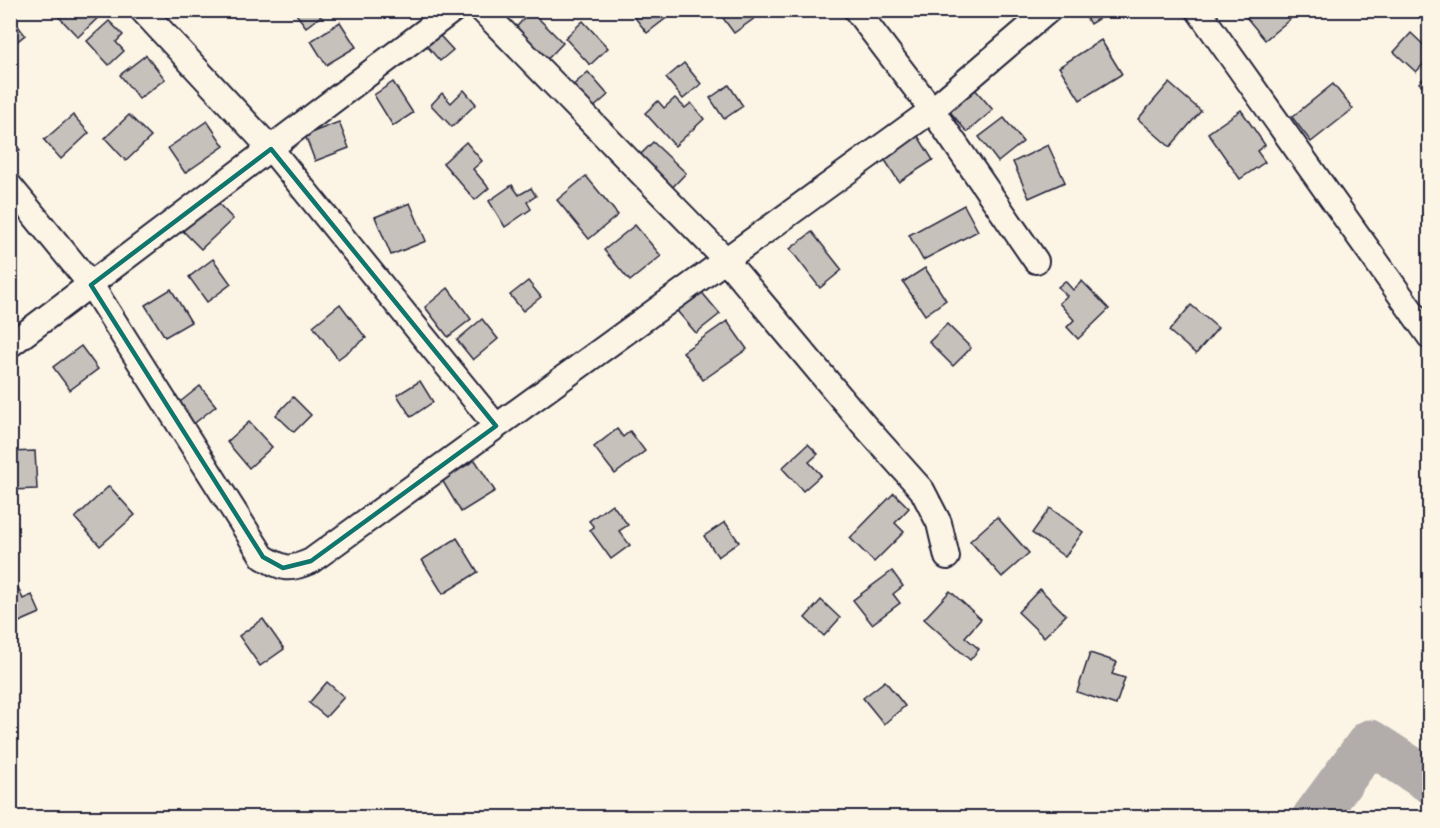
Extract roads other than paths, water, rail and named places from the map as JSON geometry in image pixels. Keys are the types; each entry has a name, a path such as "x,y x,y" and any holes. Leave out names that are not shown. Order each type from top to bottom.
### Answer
{"street":[{"path":"142,10 271,149 496,426"},
{"path":"10,345 453,10"},
{"path":"482,10 726,259 922,490 939,523 947,557"},
{"path":"856,10 932,110 1036,261"},
{"path":"10,186 91,285 263,557 283,568 290,569 311,561 932,110 1049,10"},
{"path":"1198,10 1430,337"}],"waterway":[{"path":"1314,818 1370,742 1430,781"}]}
